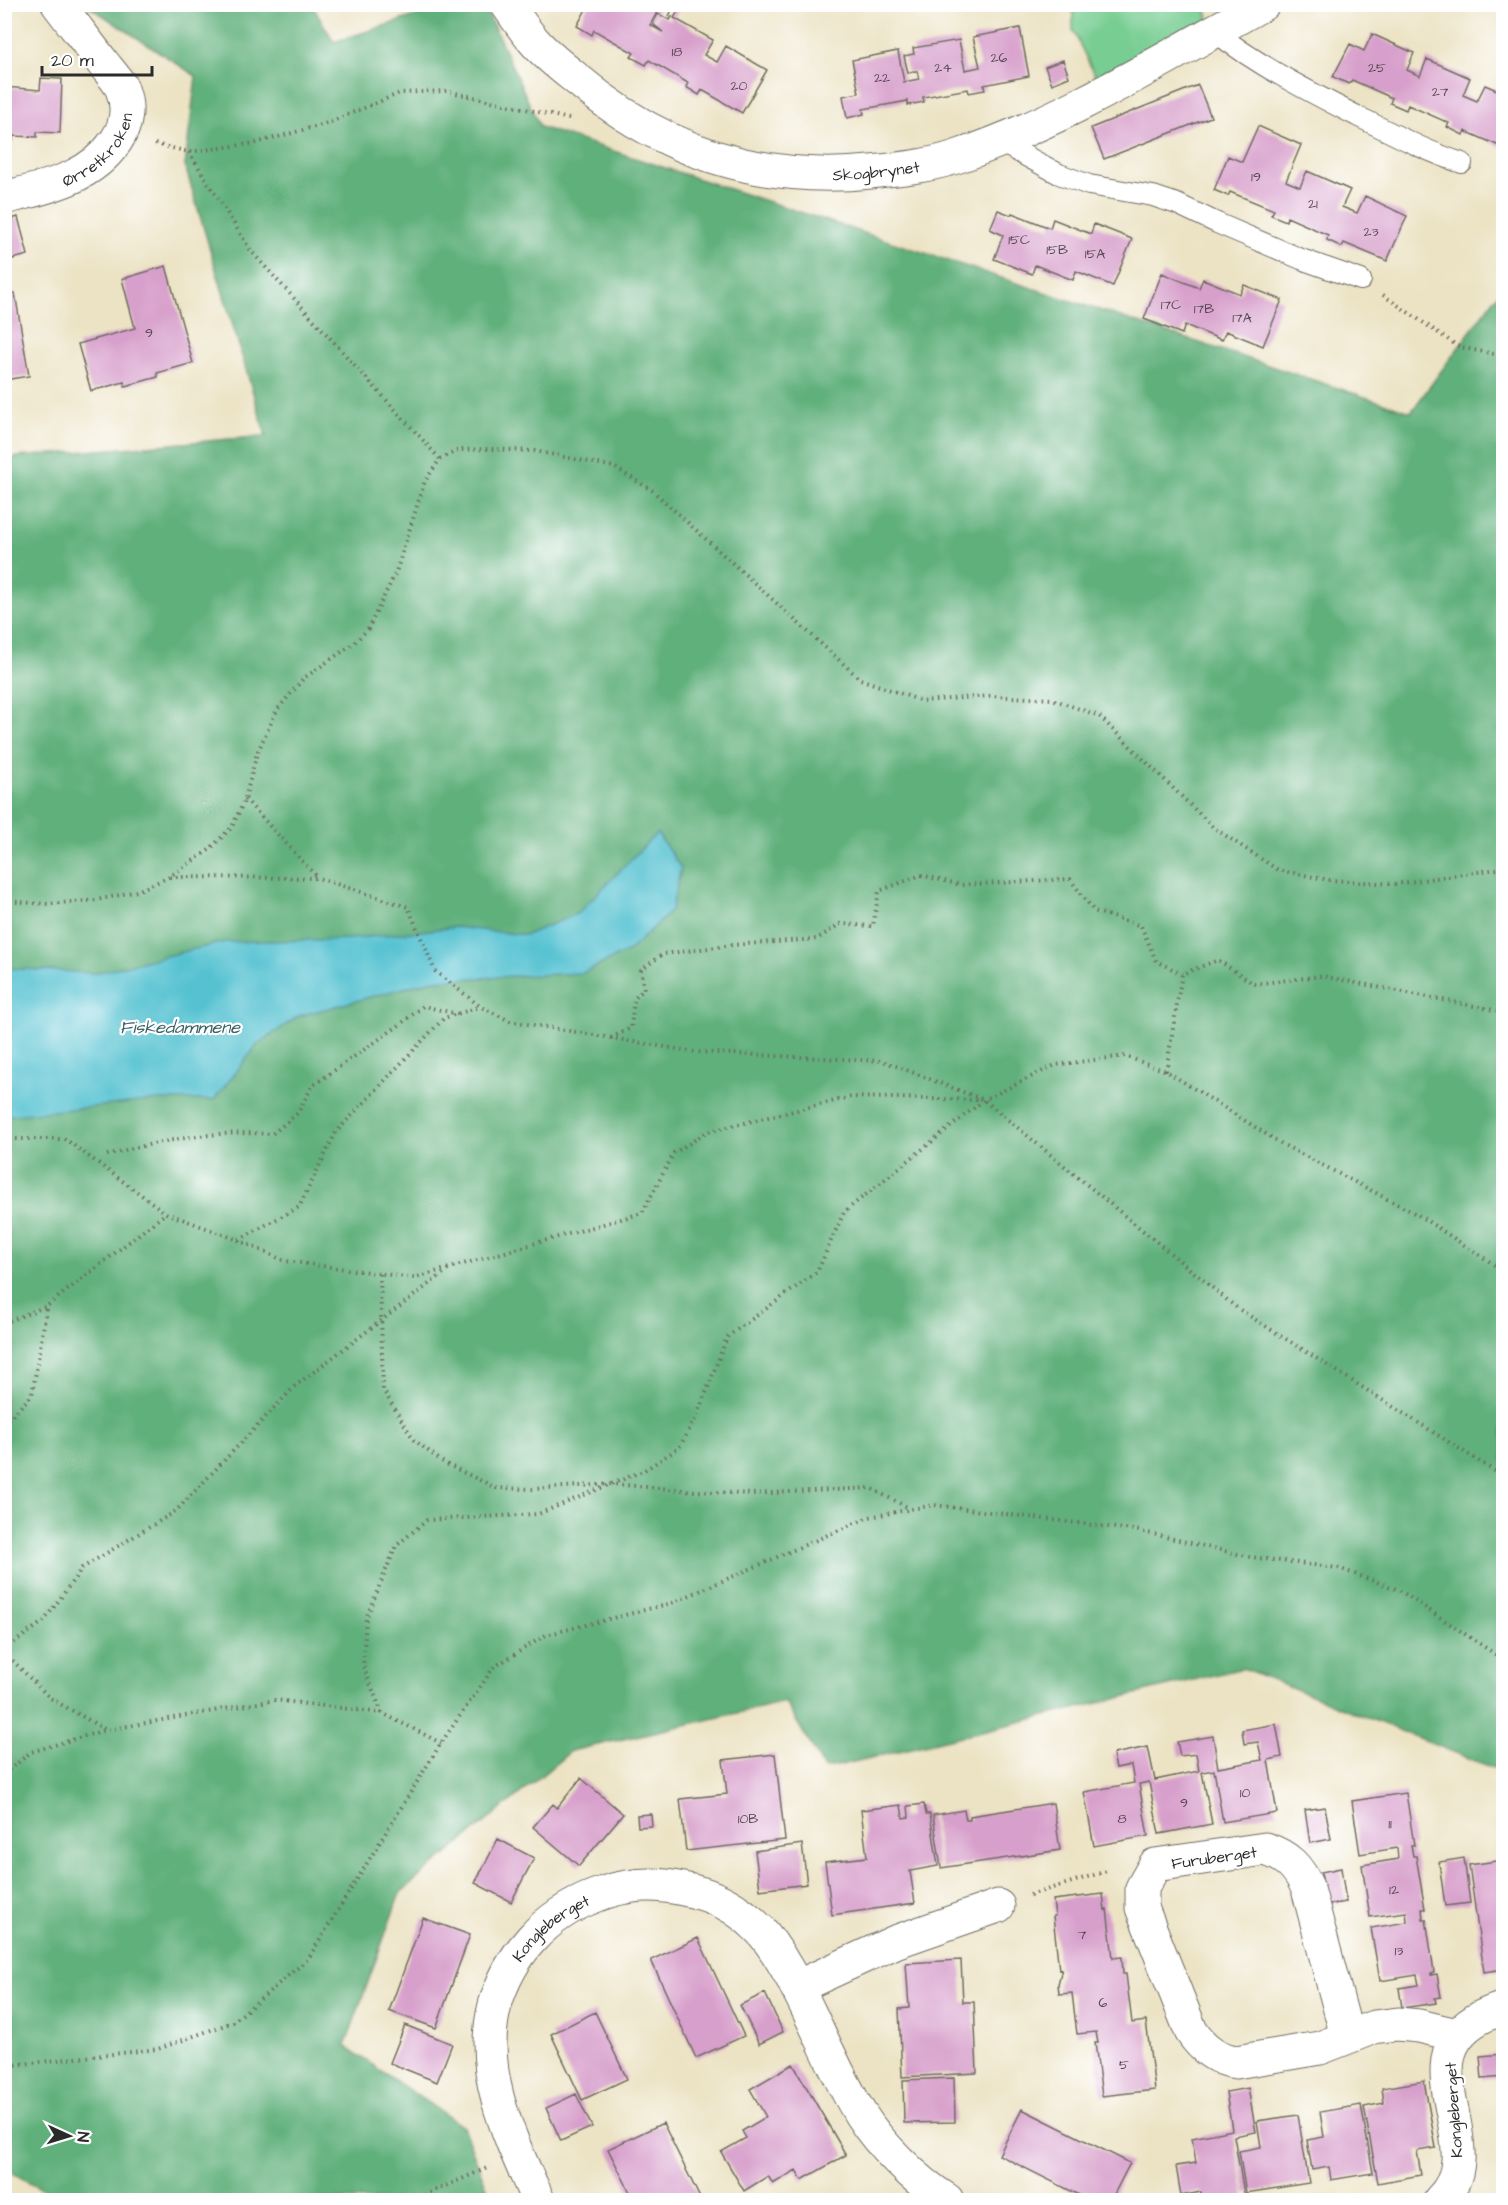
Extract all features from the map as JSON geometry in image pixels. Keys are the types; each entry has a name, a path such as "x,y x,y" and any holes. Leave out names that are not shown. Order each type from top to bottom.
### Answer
{"street":[{"name":"Ørretkroken","path":"4,198 67,180 89,169 107,154 126,122 126,105 121,86 58,4"},
{"name":"Skogbrynet","path":"507,4 535,42 594,94 632,121 675,144 714,157 788,173 844,175 892,170 953,158 1045,123 1214,32 1246,8"},
{"name":"Furuberget","path":"1347,2036 1308,1889 1302,1875 1280,1854 1265,1850 1155,1864 1142,1888 1142,1908 1191,2031 1203,2047 1223,2060 1236,2062 1320,2048 1374,2027 1398,2024 1419,2026 1456,2035"},
{"name":"Kongleberget","path":"538,2200 499,2104 492,2069 490,2037 502,1982 529,1939 567,1909 584,1900 626,1886 646,1884 695,1891 733,1908 759,1929 797,1987 843,2084 863,2117 912,2173 947,2200"},
{"path":"797,1987 895,1942 998,1905"},
{"path":"1456,2035 1482,2015 1503,2008"},
{"name":"Kongleberget","path":"1440,2200 1452,2184 1458,2154 1446,2064 1449,2049 1456,2035"}],"lane":[{"path":"1214,32 1233,47 1321,98 1429,152 1462,163"},
{"path":"998,141 1059,174 1089,184 1154,196 1177,204 1217,224 1301,259 1361,280"}],"path":[{"path":"119,136 189,152 256,142 328,123 400,93 447,92 577,121"},
{"path":"189,152 251,251 440,459"},
{"path":"1361,280 1460,347 1503,356"},
{"path":"4,901 48,903 97,900 137,891 170,877 209,850 232,827 245,799 257,753 277,710 304,678 353,644 368,629 396,572 425,481 440,459 459,450 489,449 535,451 614,467 652,491 860,679 921,701 990,696 1053,699 1100,716 1214,828 1278,870 1329,880 1395,884 1503,868"},
{"path":"245,799 318,878"},
{"path":"610,1038 631,1028 634,999 644,989 641,970 663,954 732,945 817,939 840,924 873,926 879,891 921,875 961,885 1070,879 1094,911 1141,926 1156,961 1182,974 1218,960 1254,984 1322,976 1503,1012"},
{"path":"170,877 318,878 408,907 435,971 481,1007 510,1022 695,1052 883,1061 984,1100 1237,1308 1503,1477"},
{"path":"1166,1071 1182,974"},
{"path":"107,1155 161,1141 241,1131 272,1134 298,1113 312,1086 423,1006 459,1014"},
{"path":"238,1240 299,1207 336,1132 444,1018 481,1007"},
{"path":"382,1713 363,1666 366,1618 396,1546 427,1520 538,1514 643,1471 679,1448 697,1416 727,1337 817,1272 844,1212 984,1100 1055,1065 1125,1056 1166,1071 1282,1144 1418,1215 1503,1271"},
{"path":"4,1138 65,1138 166,1214 238,1240 285,1261 414,1278 642,1213 674,1153 707,1132 851,1097 984,1100"},
{"path":"4,1323 47,1306 166,1214"},
{"path":"106,1730 50,1698 4,1651 44,1621 82,1568 176,1511 295,1386 453,1267"},
{"path":"380,1274 383,1390 414,1440 444,1463 496,1488 533,1489 612,1484 751,1494 870,1488 910,1509"},
{"path":"4,1424 32,1395 47,1306"},
{"path":"4,2066 158,2049 233,2022 308,1959 441,1743 494,1667 546,1635 672,1602 869,1517 934,1505 1129,1530 1250,1557 1338,1568 1399,1590 1503,1660"},
{"path":"4,1774 31,1752 106,1730 275,1700 382,1713 441,1743"},
{"path":"998,1905 1107,1871"},
{"path":"413,2200 518,2155"}],"green space":[{"path":"87,5 312,5 334,42 449,5 484,5 540,127 1411,412 1503,287 1503,1772 1243,1668 825,1769 785,1702 571,1751 400,1893 345,2046 463,2127 492,2200 63,2200 5,2169 5,458 266,436 185,166 196,76"},
{"path":"1073,5 1202,5 1209,20 1099,84 1073,30"}],"water":[{"name":"Fiskedammene","path":"657,833 681,868 671,911 629,951 583,973 434,980 299,1016 258,1044 214,1100 159,1100 5,1116 5,968 95,973 224,942 350,939 456,927 526,935 578,913"}],"building":[{"path":"589,4 650,4 659,9 650,25 663,32 653,24 658,14 670,20 672,17 669,16 675,4 679,4 681,6 674,18 713,40 704,55 717,62 726,46 767,70 742,113 702,90 699,95 686,87 688,83 649,60 646,65 631,57 634,53 594,30 592,35 577,26"},
{"path":"1020,28 1029,76 984,85 985,90 969,93 968,89 923,97 924,102 908,105 908,101 863,109 864,114 847,118 843,96 859,93 852,60 898,51 904,82 919,79 917,71 908,73 904,56 914,54 913,48 959,40 965,70 980,67 973,37"},
{"path":"1372,34 1414,53 1407,70 1420,76 1427,59 1470,78 1463,95 1477,101 1485,85 1504,93 1504,148 1465,131 1463,135 1447,127 1449,123 1408,105 1406,110 1390,103 1392,98 1352,80 1349,84 1333,77 1350,44 1364,51"},
{"path":"1063,60 1069,77 1052,84 1045,67"},
{"path":"41,78 62,79 60,133 37,132 37,137 13,136 13,141 4,141 4,87 40,90"},
{"path":"1198,85 1211,117 1104,159 1091,128"},
{"path":"1258,126 1301,145 1286,181 1300,187 1307,171 1350,190 1342,207 1357,213 1365,196 1407,216 1387,261 1344,243 1342,247 1327,240 1328,235 1287,217 1286,221 1271,215 1274,210 1230,192 1228,196 1214,190 1228,156 1242,162"},
{"path":"998,210 1050,228 1053,219 1091,234 1094,224 1132,239 1113,286 1076,271 1073,280 1035,265 1032,274 994,259 1003,235 990,229"},
{"path":"18,217 28,255 5,261 5,221"},
{"path":"166,266 193,363 157,373 158,377 125,386 124,382 91,391 78,344 135,328 122,279"},
{"path":"1162,273 1199,288 1203,279 1240,294 1244,285 1282,300 1263,346 1226,331 1222,340 1185,325 1182,334 1144,319"},
{"path":"15,293 29,376 4,380 4,295"},
{"path":"1276,1724 1282,1757 1268,1760 1277,1813 1223,1822 1214,1770 1202,1772 1212,1824 1159,1834 1149,1782 1139,1784 1148,1836 1094,1846 1084,1792 1134,1783 1131,1765 1116,1768 1113,1754 1148,1747 1155,1780 1199,1771 1196,1754 1180,1756 1177,1742 1213,1736 1218,1768 1262,1760 1258,1742 1244,1744 1242,1730"},
{"path":"775,1754 785,1840 686,1851 680,1799 727,1794 723,1760"},
{"path":"581,1778 623,1814 579,1866 533,1827 553,1804 557,1808"},
{"path":"1406,1793 1414,1845 1411,1845 1413,1856 1416,1856 1425,1909 1422,1909 1423,1919 1426,1919 1434,1972 1431,1975 1437,1974 1441,1997 1435,1998 1436,2003 1402,2008 1399,1988 1419,1985 1417,1975 1380,1981 1371,1928 1407,1922 1406,1912 1370,1917 1362,1865 1398,1859 1397,1848 1360,1854 1352,1801"},
{"path":"1053,1803 1060,1850 941,1868 933,1815 964,1810 966,1820 970,1820 970,1816"},
{"path":"924,1804 926,1814 930,1814 938,1866 910,1871 915,1903 832,1915 825,1862 867,1857 861,1810 901,1805 903,1818 909,1817 908,1806"},
{"path":"1325,1807 1331,1839 1310,1843 1305,1810"},
{"path":"651,1814 652,1826 638,1827 637,1815"},
{"path":"498,1839 534,1858 511,1902 475,1883"},
{"path":"802,1844 807,1884 760,1890 755,1851"},
{"path":"1464,1858 1470,1903 1445,1906 1439,1862"},
{"path":"1504,1860 1504,1969 1484,1972 1469,1865"},
{"path":"1341,1868 1346,1902 1326,1905 1321,1872"},
{"path":"1103,1894 1113,1958 1122,1957 1123,1974 1126,1974 1132,2023 1146,2021 1155,2090 1102,2096 1095,2043 1098,2043 1096,2032 1077,2034 1072,1993 1059,1994 1058,1984 1062,1969 1059,1970 1053,1900"},
{"path":"423,1918 470,1935 436,2028 389,2011"},
{"path":"698,1938 744,2036 696,2058 651,1960"},
{"path":"961,1960 963,2002 974,2002 977,2073 902,2077 899,2009 909,2008 906,1963"},
{"path":"765,1993 783,2032 759,2044 740,2005"},
{"path":"595,2012 627,2079 582,2100 551,2034"},
{"path":"405,2025 452,2044 437,2082 390,2063"},
{"path":"1504,2054 1504,2077 1482,2079 1480,2056"},
{"path":"793,2064 846,2155 802,2180 796,2170 773,2184 768,2176 744,2191 721,2152 746,2138 742,2131 766,2117 750,2089"},
{"path":"954,2078 955,2122 904,2123 903,2080"},
{"path":"1424,2081 1436,2148 1417,2151 1421,2175 1378,2183 1364,2107 1384,2103 1382,2088"},
{"path":"1248,2088 1256,2132 1234,2136 1245,2199 1203,2200 1201,2192 1181,2196 1176,2166 1196,2163 1192,2138 1232,2130 1226,2092"},
{"path":"576,2094 592,2127 561,2141 546,2108"},
{"path":"1361,2105 1373,2173 1331,2180 1329,2167 1312,2170 1307,2140 1324,2137 1320,2112"},
{"path":"1022,2109 1130,2163 1111,2200 1089,2200 999,2155"},
{"path":"1298,2115 1309,2183 1246,2193 1239,2151 1261,2147 1257,2121"},
{"path":"663,2123 701,2200 634,2200 608,2149"}]}
